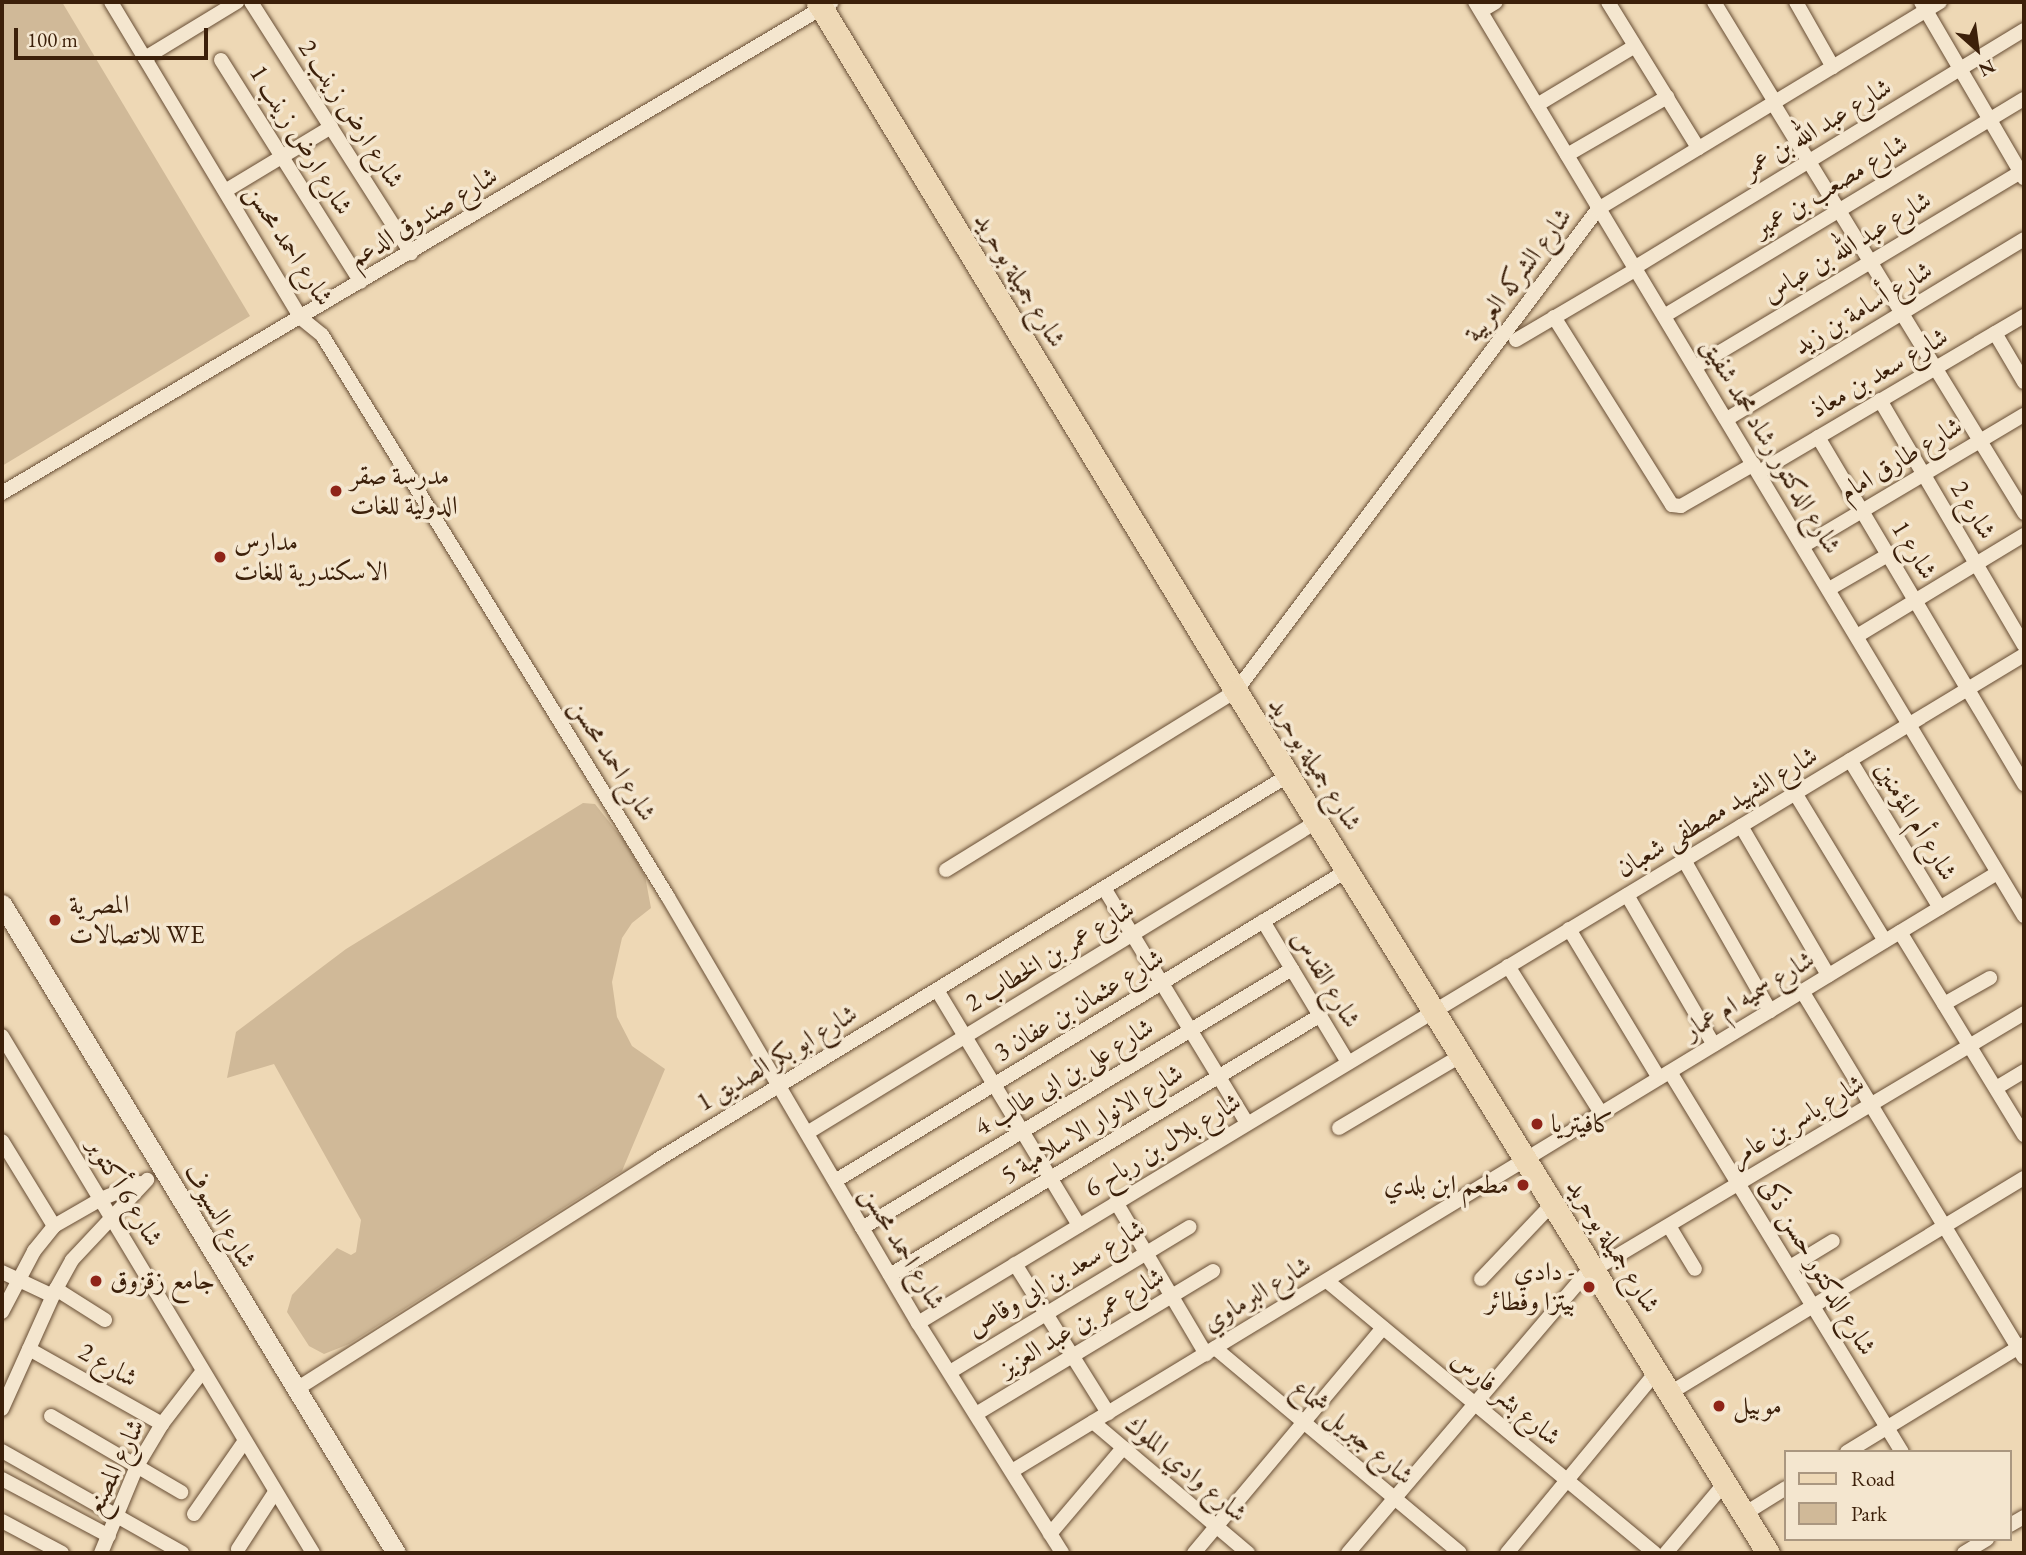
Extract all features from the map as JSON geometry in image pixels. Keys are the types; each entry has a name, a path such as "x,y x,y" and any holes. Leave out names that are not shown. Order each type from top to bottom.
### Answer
{"main road":[{"name":"شارع جميلة بوحريد","path":"824,4 1236,691 1554,1202 1768,1553"},
{"name":"شارع السيوف","path":"2,904 155,1177 295,1390 396,1553"}],"street":[{"name":"شارع احمد محسن","path":"111,2 301,318 322,335 668,897 918,1323 1062,1553"},
{"path":"145,58 237,2"},
{"name":"شارع ارض زينب 2","path":"251,2 411,253"},
{"path":"1478,6 1496,2"},
{"path":"1608,2 1698,148"},
{"path":"1714,2 1808,162 2024,513"},
{"path":"1796,2 1833,67"},
{"name":"شارع الشركه العربية","path":"1236,691 1598,209 1833,67 1924,6 1940,2"},
{"name":"شارع صندوق الدعم","path":"2,493 411,253 824,4"},
{"name":"شارع الدكتور رشاد محمد شفيق","path":"1478,6 2024,916"},
{"path":"1924,6 2023,173"},
{"name":"شارع عبد الله بن عمر","path":"1516,340 2024,30"},
{"path":"1537,105 1636,46"},
{"name":"شارع ارض زينب 1","path":"221,60 361,282"},
{"path":"1567,155 1667,97"},
{"name":"شارع مصعب بن عمير","path":"1664,316 2024,99"},
{"path":"225,191 331,127"},
{"name":"شارع عبد الله بن عباس","path":"1695,367 2023,173"},
{"name":"شارع أسامة بن زيد","path":"1727,419 2024,239"},
{"name":"شارع سعد بن معاذ","path":"1554,317 1672,505 1681,506 1818,437 2024,316"},
{"path":"1995,333 2024,382"},
{"name":"شارع 2","path":"1880,400 1976,564 2023,656"},
{"name":"شارع طارق امام","path":"1803,546 2024,415"},
{"name":"شارع 1","path":"1818,437 1969,689"},
{"path":"1857,636 2024,535"},
{"path":"1829,589 1888,555"},
{"name":"شارع الشهيد مصطفى شعبان","path":"1435,1010 2023,656"},
{"path":"1969,689 2024,784"},
{"path":"946,870 1236,691"},
{"name":"شارع أم المؤمنين","path":"1850,760 1940,908"},
{"name":"شارع ابو بكر الصديق 1","path":"295,1390 779,1086 1289,775"},
{"path":"1795,793 1885,941"},
{"name":"شارع عمر بن الخطاب 2","path":"807,1133 1318,821"},
{"path":"1741,826 1828,975"},
{"path":"1684,860 1770,1011"},
{"name":"شارع عثمان بن عفان 3","path":"835,1181 1348,870"},
{"name":"شارع سميه ام عمار","path":"1527,1159 1997,873"},
{"path":"1104,888 1247,1122"},
{"path":"1627,895 1714,1045"},
{"name":"شارع القدس","path":"1263,922 1346,1062"},
{"name":"شارع الدكتور حسن ذكى","path":"1569,929 1664,1075 1739,1183 1901,1450"},
{"path":"1900,932 2024,1135"},
{"path":"1508,966 1601,1114"},
{"name":"شارع على بن ابى طالب 4","path":"862,1228 1292,969"},
{"path":"1944,1004 1990,978"},
{"path":"937,990 1079,1225"},
{"path":"1802,991 2022,1349 1850,1450"},
{"name":"شارع بلال بن رباح 6","path":"918,1323 1435,1010"},
{"name":"شارع ياسر بن عامر","path":"1348,1553 1594,1267 1669,1226 2024,1013"},
{"name":"شارع الانوار الاسلامية 5","path":"890,1275 1320,1016"},
{"name":"شارع 6 أكتوبر","path":"2,1036 311,1553"},
{"path":"1339,1128 1462,1055"},
{"path":"1996,1088 2024,1071"},
{"path":"2,1141 54,1226"},
{"name":"شارع البرماوي","path":"1012,1471 1527,1159"},
{"path":"2,1312 34,1251 54,1226 101,1199 155,1177"},
{"path":"2,1409 54,1292 82,1246 155,1177"},
{"path":"1670,1393 2024,1178"},
{"name":"شارع جبريل شماع","path":"1116,1202 1171,1296 1210,1351 1304,1423 1460,1553"},
{"path":"1481,1279 1554,1202"},
{"path":"1669,1226 1695,1269"},
{"name":"شارع سعد بن ابى وقاص","path":"950,1372 1189,1227"},
{"path":"1790,1267 1833,1241"},
{"name":"شارع وادي الملوك","path":"1015,1264 1108,1413"},
{"name":"شارع عمر بن عبد العزيز","path":"976,1414 1213,1271"},
{"path":"2,1272 54,1292 105,1320"},
{"name":"شارع بشر فارس","path":"1327,1281 1655,1553"},
{"path":"1194,1553 1383,1328"},
{"name":"شارع 2","path":"29,1349 162,1424"},
{"path":"1507,1553 1657,1371"},
{"name":"شارع المصنع","path":"101,1553 137,1466 162,1424 202,1372"},
{"path":"51,1416 181,1492"},
{"name":"شارع وادي الملوك","path":"1093,1422 1248,1553"},
{"path":"194,1514 244,1441"},
{"path":"1050,1534 1123,1448"},
{"path":"2,1451 182,1553"},
{"path":"2,1479 108,1536"},
{"path":"1666,1553 1725,1483"},
{"path":"1744,1514 1784,1489"},
{"path":"238,1549 275,1492"},
{"path":"2,1521 62,1553"},
{"path":"1964,1553 1984,1541"}],"green space":[{"path":"2,2 62,2 250,316 2,466"},
{"path":"583,803 595,804 625,842 645,876 651,908 632,923 622,938 612,982 617,1017 632,1046 665,1069 622,1171 349,1344 324,1354 309,1346 287,1312 292,1295 337,1248 351,1255 356,1252 361,1220 274,1064 227,1078 236,1032 346,949"}],"place":[{"name":"مدرسة صقر الدولية للغات","path":"336,491"},
{"name":"مدارس الاسكندرية للغات","path":"220,557"},
{"name":"المصرية للاتصالات WE","path":"55,920"},
{"name":"كافيتريا","path":"1537,1124"},
{"name":"مطعم ابن بلدي","path":"1523,1185"},
{"name":"جامع زقزوق","path":"96,1281"},
{"name":"دادي - بيتزا وفطائر","path":"1589,1287"},
{"name":"موبيل","path":"1719,1406"}]}
